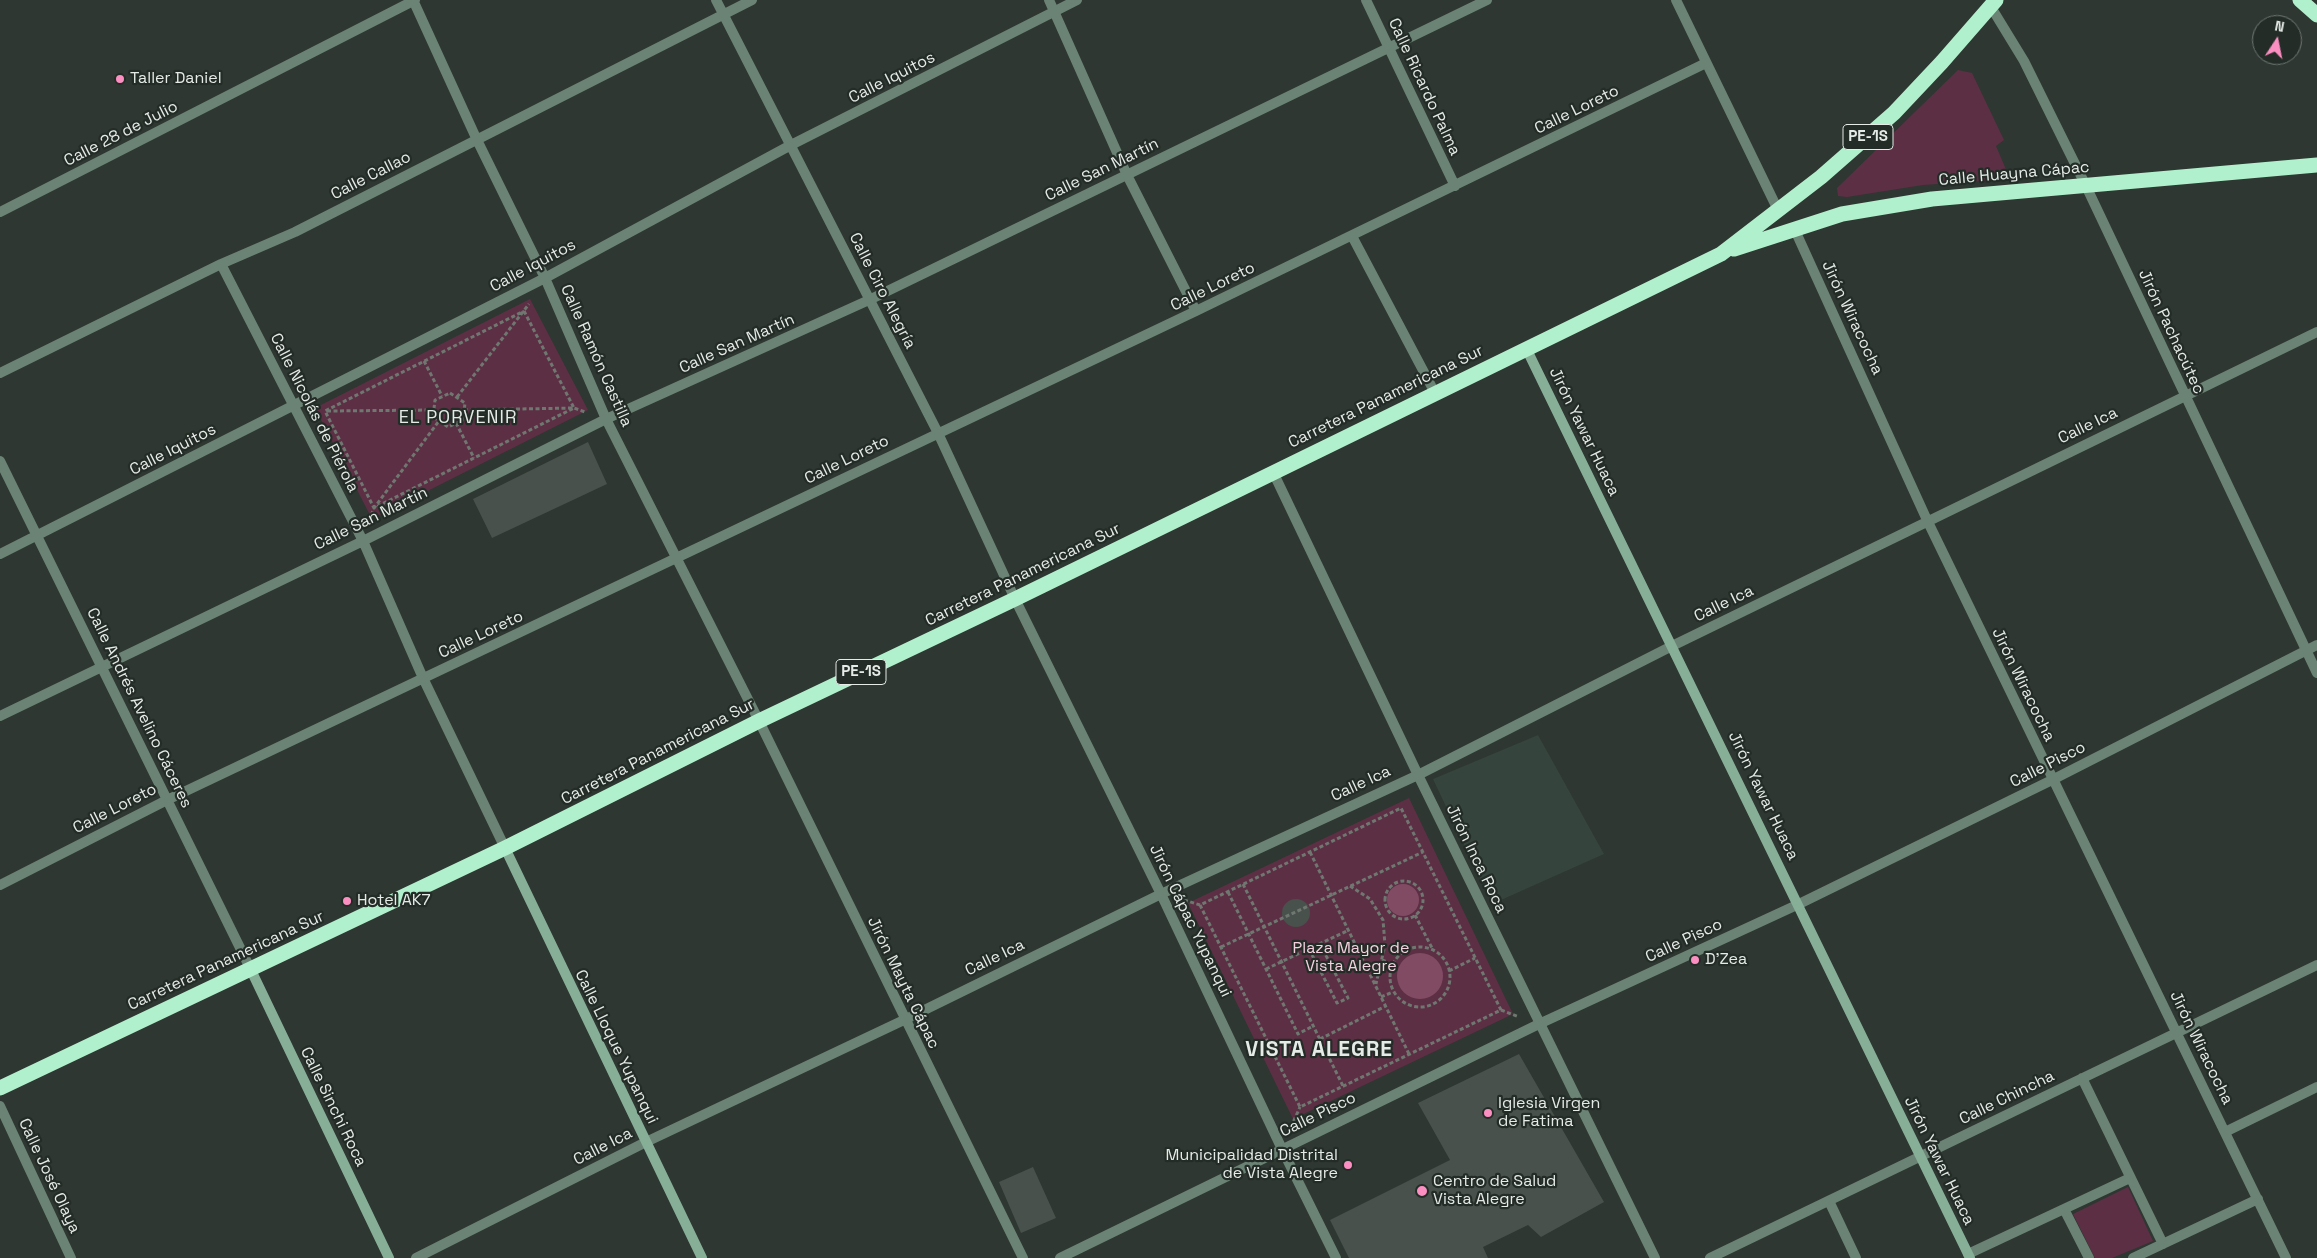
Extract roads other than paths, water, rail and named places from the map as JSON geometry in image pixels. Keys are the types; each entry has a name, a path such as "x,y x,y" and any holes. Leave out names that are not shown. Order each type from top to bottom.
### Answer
{"highway":[{"path":"2300,0 2317,16"},
{"name":"Carretera Panamericana Sur","path":"0,1088 505,848 759,721 1015,599 1721,254 1820,177 1894,113 1994,3"},
{"name":"Calle Huayna Cápac","path":"1721,254 1794,228 1842,214 1932,199 2317,165"}],"street":[{"name":"Calle Ramón Castilla","path":"414,0 477,140 545,278 606,419 759,721"},
{"name":"Calle 28 de Julio","path":"0,212 414,0"},
{"name":"Calle Ciro Alegría","path":"716,0 938,433 1015,599"},
{"name":"Calle Callao","path":"0,373 221,264 295,232 752,0"},
{"path":"1049,0 1127,175 1196,311"},
{"name":"Calle Iquitos","path":"0,554 545,278 792,145 1077,0"},
{"name":"Calle Ricardo Palma","path":"1366,0 1390,47 1454,186"},
{"name":"Calle San Martín","path":"0,716 363,541 606,419 869,300 1487,0"},
{"path":"1676,0 1778,210"},
{"name":"Jirón Pachacútec","path":"1994,3 2086,186 2317,673"},
{"name":"Calle Loreto","path":"0,884 167,800 1196,311 1706,63"},
{"name":"Jirón Wiracocha","path":"1794,228 1928,520 2052,780 2286,1258"},
{"path":"1352,236 1436,393"},
{"name":"Calle Nicolás de Piérola","path":"221,264 363,541 424,678 505,848"},
{"name":"Calle Ica","path":"416,1258 646,1142 904,1020 1161,894 1418,775 1672,646 2317,332"},
{"name":"Jirón Yawar Huaca","path":"1526,348 1969,1256"},
{"name":"Calle Andrés Avelino Cáceres","path":"0,461 250,968"},
{"name":"Jirón Inca Roca","path":"1273,472 1539,1024 1655,1258"},
{"name":"Jirón Cápac Yupanqui","path":"1015,599 1161,894 1336,1258"},
{"name":"Calle Pisco","path":"1060,1258 1539,1024 1798,904 2052,780 2317,645"},
{"name":"Jirón Mayta Cápac","path":"759,721 904,1020 1023,1258"},
{"name":"Calle Lloque Yupanqui","path":"505,848 702,1258"},
{"name":"Calle Chincha","path":"1710,1258 2317,966"},
{"name":"Calle Sinchi Roca","path":"250,968 389,1258"},
{"path":"2082,1078 2163,1244"},
{"path":"2225,1132 2317,1087"},
{"name":"Calle José Olaya","path":"0,1106 71,1258"},
{"path":"1969,1256 2130,1178"},
{"path":"2133,1258 2258,1199"},
{"path":"1828,1201 1856,1258"},
{"path":"2064,1209 2089,1258"}],"place":[{"name":"Taller Daniel","path":"120,79"},
{"name":"Hotel AK7","path":"347,901"},
{"name":"D'Zea","path":"1695,960"},
{"name":"Iglesia Virgen de Fatima","path":"1488,1113"},
{"name":"Municipalidad Distrital de Vista Alegre","path":"1348,1165"},
{"name":"Centro de Salud Vista Alegre","path":"1422,1191"}],"district":[{"name":"EL PORVENIR","path":"458,418"},
{"name":"VISTA ALEGRE","path":"1319,1050"}],"park label":[{"name":"Plaza Mayor de Vista Alegre","path":"1351,958"}]}
